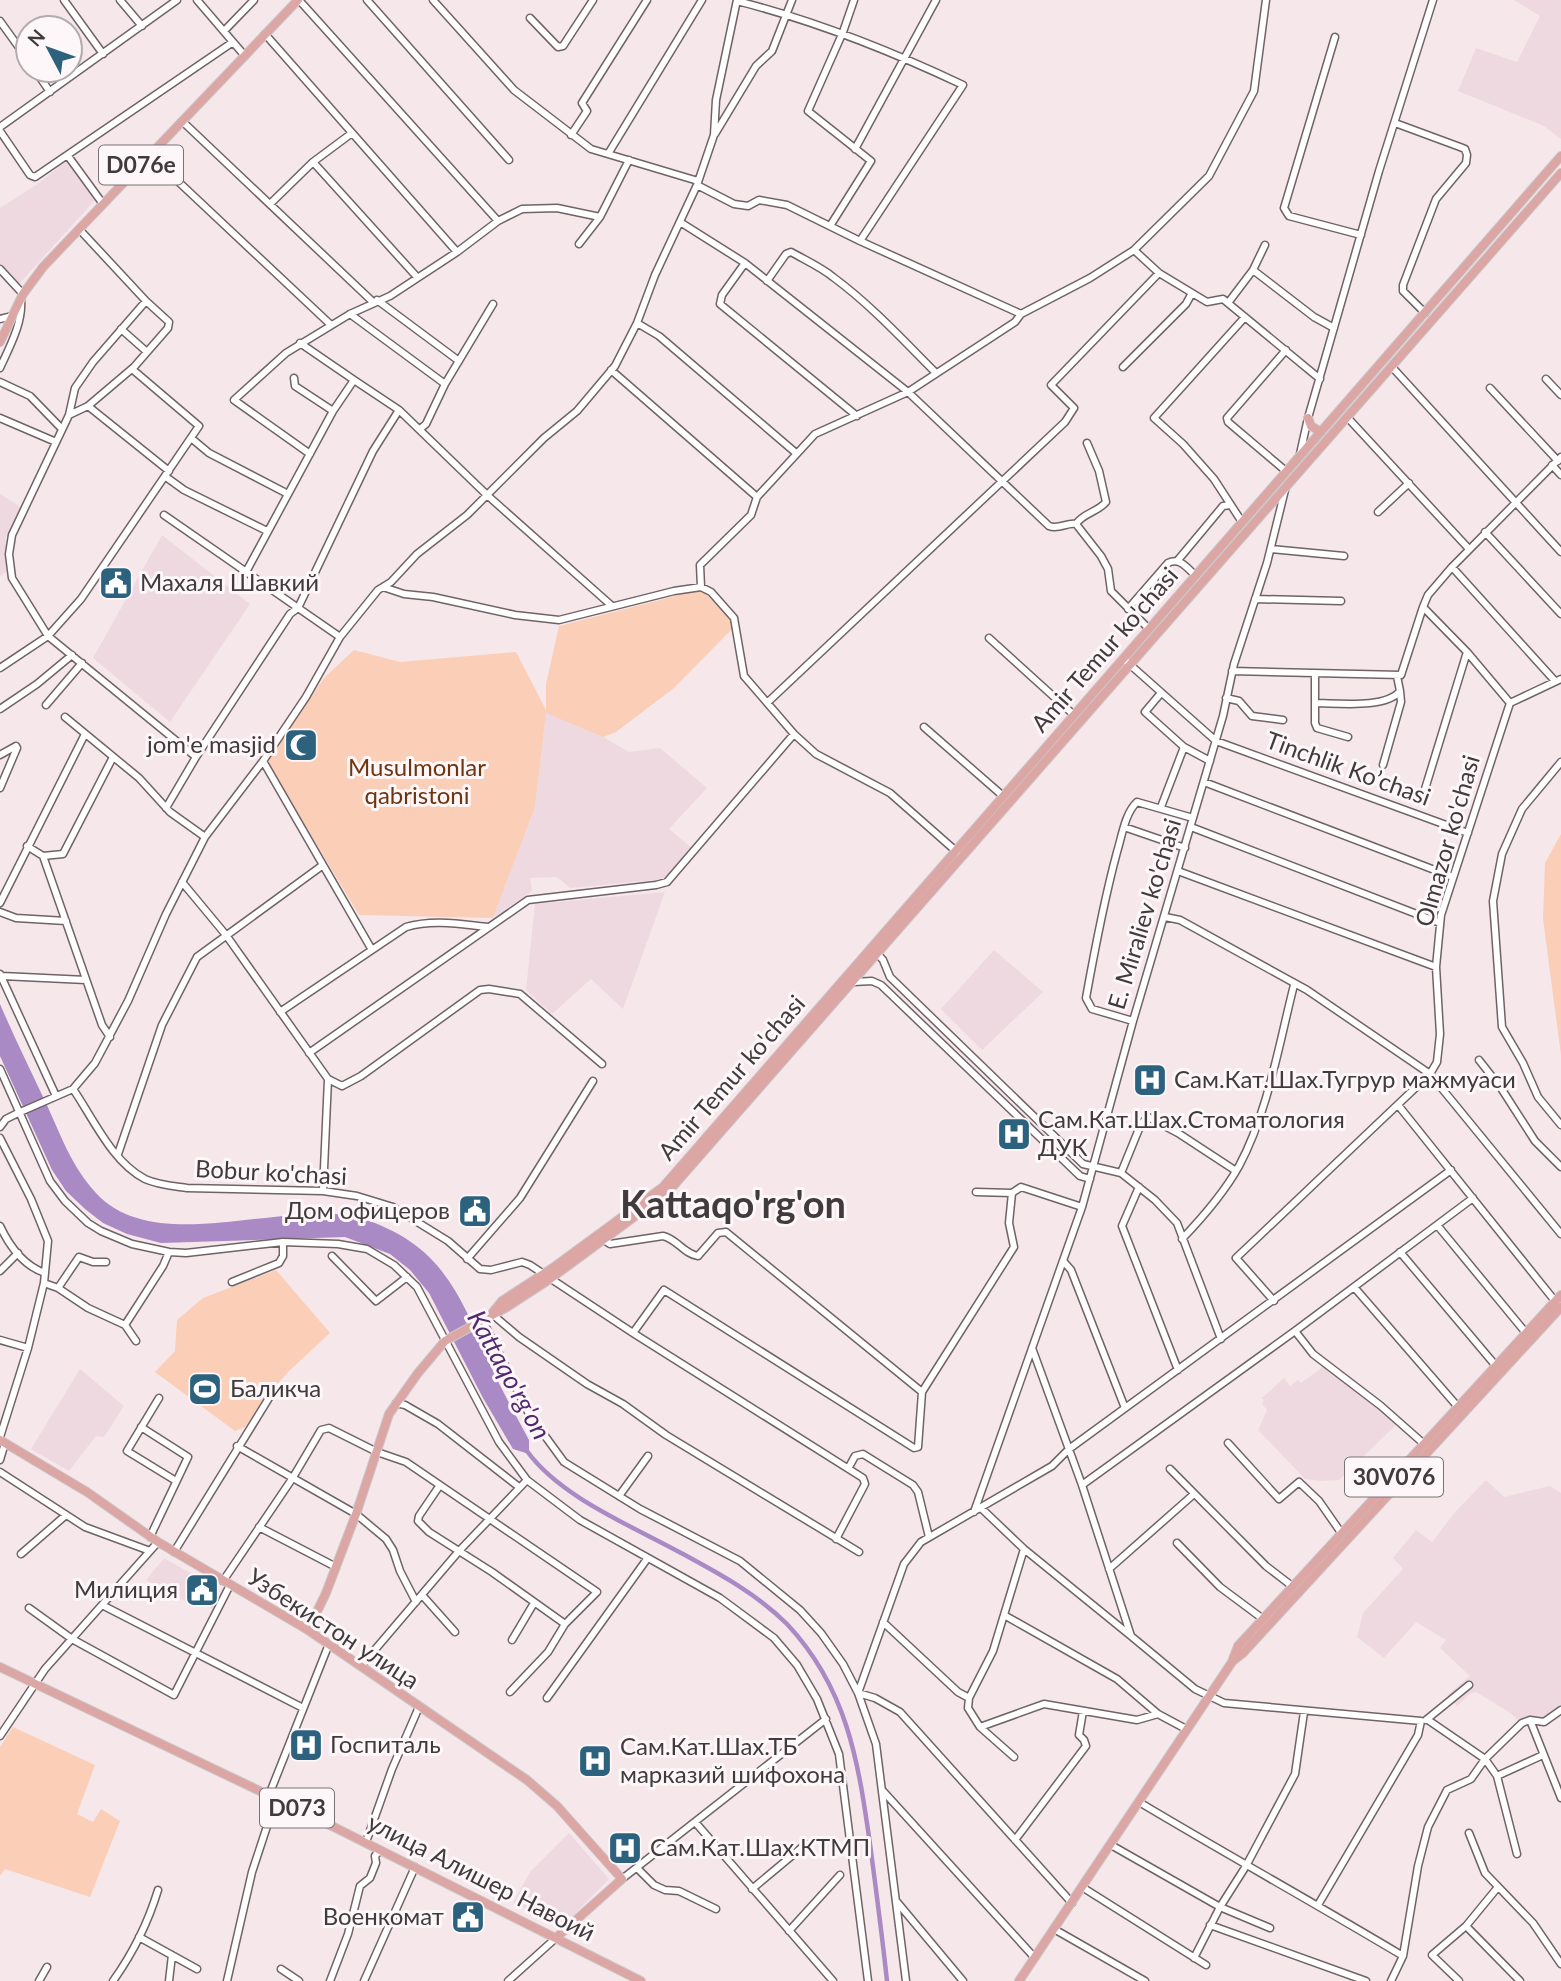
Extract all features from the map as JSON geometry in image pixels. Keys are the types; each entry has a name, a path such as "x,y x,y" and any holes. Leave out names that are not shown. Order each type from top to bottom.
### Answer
{"main road":[{"name":"D076e","path":"0,342 22,296 43,267 298,0"},
{"name":"Amir Temur ko'chasi","path":"447,1339 492,1314 502,1301 604,1240 668,1192 715,1133 1126,661 1195,575 1561,156"},
{"name":"Amir Temur ko'chasi","path":"959,853 1003,796 1074,715 1285,488 1561,173"},
{"path":"1511,215 1519,222"},
{"path":"1342,407 1349,416"},
{"path":"1308,418 1311,426 1321,432"},
{"name":"Amir Temur ko'chasi","path":"547,1276 654,1195 715,1133 851,983 874,951"},
{"name":"30V076","path":"1232,1662 1238,1646 1292,1586 1526,1333 1560,1304"},
{"name":"30V076","path":"1019,1981 1232,1662 1560,1304"},
{"path":"307,1630 356,1514 389,1414 447,1339"},
{"name":"Узбекистон улица","path":"2,1440 87,1492 174,1552 329,1644 527,1780 557,1806 622,1879"},
{"name":"улица Алишер Навоий","path":"0,1667 366,1842 641,1981"},
{"path":"556,1937 622,1879"}],"street":[{"path":"64,0 103,54"},
{"path":"120,0 142,26"},
{"path":"177,0 0,129 30,175 35,177 68,156 233,42"},
{"path":"197,0 245,56"},
{"path":"224,31 254,0"},
{"path":"298,0 498,221"},
{"path":"367,0 509,160"},
{"path":"433,0 514,90 591,149 698,183 734,204 748,206 759,200 787,205 1021,314"},
{"path":"530,18 558,47 563,46 593,0"},
{"path":"571,135 587,111 582,103 647,0"},
{"path":"608,154 702,0"},
{"path":"0,1127 6,1119 73,1089 95,1063 110,1037 205,837 264,761 306,697 340,637 378,590 391,582 417,554 467,515 544,438 577,411 611,370 637,323 655,275 698,183 714,135 751,74 772,51 792,0"},
{"path":"830,226 871,161 808,111 854,0"},
{"path":"855,149 936,0"},
{"path":"701,587 701,565 751,515 757,497 815,434 908,391 1015,322 1021,314 1090,278 1134,250 1209,176 1254,91 1266,0"},
{"path":"1300,456 1308,418 1361,235 1433,0"},
{"path":"714,135 716,100 737,1 843,32 905,57 963,85 860,241"},
{"path":"0,21 14,41"},
{"path":"265,34 457,253"},
{"path":"1335,37 1284,208 1289,216 1361,235"},
{"path":"45,84 50,92"},
{"path":"182,121 375,301 459,361"},
{"path":"1395,123 1465,149 1467,155 1466,163 1436,199 1403,285 1403,290 1425,313"},
{"path":"270,204 313,162 352,133"},
{"path":"149,155 331,325"},
{"path":"68,156 103,204"},
{"path":"579,244 600,217 629,160"},
{"path":"313,162 418,277"},
{"path":"310,454 234,400 286,353 350,314 390,296 457,253 498,221 522,209 557,208 600,217"},
{"path":"680,222 745,263 908,391 1049,526 1054,528 1076,524 1104,562 1111,591 1149,629"},
{"path":"69,415 88,406 132,369 168,328 169,321 146,301 79,229"},
{"path":"1228,303 1253,270 1265,245"},
{"path":"1134,250 1158,273 1207,302 1223,299 1320,379"},
{"path":"767,281 786,254 791,252 848,288 936,373"},
{"path":"745,263 722,296 720,304 857,416"},
{"path":"0,270 22,296 18,321 0,368"},
{"path":"1253,270 1314,317 1334,328"},
{"path":"768,702 1065,422 1074,408 1051,385 1158,273"},
{"path":"1123,367 1186,304 1192,293"},
{"path":"146,301 93,362 75,388 69,415 12,536 9,554 12,578 48,636 195,757"},
{"path":"420,429 426,424 445,384 493,304"},
{"path":"350,314 445,384"},
{"path":"0,319 12,316"},
{"path":"1242,522 1200,463 1154,415 1245,317"},
{"path":"637,323 659,336 796,453"},
{"path":"121,329 146,352"},
{"path":"300,343 399,410 487,495 612,606"},
{"path":"1286,350 1227,418 1228,422 1287,471"},
{"path":"1392,367 1561,552"},
{"path":"0,668 48,636 81,599 199,426 132,369"},
{"path":"611,370 757,497"},
{"path":"294,378 295,386 333,411"},
{"path":"1546,379 1561,395"},
{"path":"246,572 333,411 354,380"},
{"path":"0,382 30,396 62,429"},
{"path":"1490,388 1557,461 1561,475"},
{"path":"88,406 184,490 267,531"},
{"path":"166,808 195,757 290,614 298,608 373,451 399,410"},
{"path":"1349,416 1469,549"},
{"path":"0,418 56,442"},
{"path":"191,438 209,453 288,494"},
{"path":"1076,524 1080,518 1106,502 1099,471 1087,443"},
{"path":"1232,671 1396,676 1404,671 1428,595 1485,532 1557,461"},
{"path":"1378,512 1409,483"},
{"name":"E. Miraliev ko'chasi","path":"974,1512 1082,1207 1133,1021 1216,741 1232,671 1271,549 1285,488"},
{"path":"1128,609 1168,563 1178,560 1223,506 1231,505"},
{"path":"164,515 340,637"},
{"path":"1485,532 1561,614"},
{"path":"1271,549 1344,556"},
{"path":"1178,560 1195,575"},
{"path":"1423,607 1467,652 1510,703 1558,680 1452,567"},
{"path":"383,587 404,594 433,597 515,615 559,620 701,587 711,592 734,618 744,676 794,734 816,754 890,793 959,853"},
{"path":"1255,599 1341,601"},
{"path":"989,638 1074,715"},
{"path":"1425,789 1467,652"},
{"path":"0,709 72,655"},
{"path":"1126,661 1216,741"},
{"path":"46,705 82,663"},
{"path":"51,673 64,684"},
{"path":"1315,674 1317,728 1348,737"},
{"path":"1383,765 1401,702 1396,676"},
{"path":"1315,703 1379,703 1396,696 1400,691"},
{"path":"1161,693 1145,712 1184,747 1210,761"},
{"path":"1226,698 1239,701 1252,716 1283,720"},
{"name":"Olmazor ko'chasi","path":"1430,1074 1437,1062 1440,1034 1436,967 1440,923 1510,703"},
{"path":"65,717 139,778 166,808 205,837"},
{"path":"924,727 1003,796"},
{"path":"0,903 85,734"},
{"path":"309,1053 488,927 534,898 656,886 667,882 794,734"},
{"name":"Tinchlik Ko’chasi","path":"1216,741 1468,832"},
{"path":"0,755 16,747 0,788"},
{"path":"1161,807 1184,747"},
{"path":"27,846 43,856 63,854 113,757"},
{"path":"264,761 372,950"},
{"path":"1561,762 1522,809 1502,854 1493,901 1502,1027 1538,1097 1561,1125"},
{"path":"1204,782 1453,877"},
{"path":"1133,1021 1092,1009 1086,998 1100,914 1124,827 1138,802 1194,818"},
{"path":"1124,827 1185,848"},
{"path":"1191,827 1440,923"},
{"path":"43,856 102,1025 110,1037"},
{"path":"118,1154 162,1025 197,957 323,865"},
{"path":"1178,871 1436,967"},
{"path":"182,882 226,935 328,1079 341,1087 480,990 488,989 520,994 602,1064"},
{"path":"0,912 16,918 66,921"},
{"path":"1165,916 1180,920 1307,990 1430,1074 1561,1234"},
{"path":"281,1012 406,927 419,923 442,922 488,927"},
{"path":"874,951 890,977 1083,1164 1121,1173 1177,1223 1221,1339"},
{"path":"53,1097 1,975 86,980"},
{"path":"851,983 861,980 881,985 1080,1176 1090,1179"},
{"path":"1182,1239 1205,1214 1236,1171 1256,1128 1294,985"},
{"path":"1479,1060 1501,1088 1535,1141 1561,1167"},
{"path":"0,1069 57,1192 88,1223 132,1244 169,1252 186,1253 283,1242 321,1242 356,1246 378,1255 417,1287 447,1339 499,1442 527,1480 580,1520 720,1598 765,1630 797,1665 826,1719 839,1754 868,1981"},
{"path":"1274,1301 1236,1258 1430,1074"},
{"path":"323,1191 328,1079"},
{"path":"467,1259 520,1198 593,1081"},
{"name":"Bobur ko'chasi","path":"73,1089 118,1154 131,1170 146,1179 166,1185 323,1191 357,1196 393,1206 448,1241 480,1269 491,1270 522,1262 547,1276"},
{"path":"1398,1105 1560,1304"},
{"path":"1121,1173 1141,1124 1149,1117 1171,1128 1236,1171"},
{"path":"0,1138 31,1199 48,1241 44,1283 2,1440 0,1460"},
{"path":"858,1693 904,1564 921,1542 1052,1466 1069,1449 1451,1170"},
{"path":"976,1192 1012,1193 1021,1187 1082,1207"},
{"path":"1139,1187 1122,1226 1178,1370"},
{"path":"633,1334 664,1290 914,1448 918,1447 922,1392 1014,1247 1009,1223 1012,1193"},
{"path":"1082,1485 1473,1198"},
{"path":"1437,1225 1526,1333"},
{"path":"0,1226 8,1243 35,1269 45,1273"},
{"path":"604,1240 610,1244 663,1236 672,1238 689,1254 698,1256 718,1233 726,1232 922,1392"},
{"path":"232,1282 279,1264 283,1256 283,1242"},
{"path":"125,1325 169,1252"},
{"path":"1400,1252 1496,1366"},
{"path":"0,1271 18,1253"},
{"path":"332,1256 376,1301 407,1278"},
{"path":"58,1288 79,1257 93,1262 106,1262"},
{"path":"1064,1262 1071,1270 1125,1408"},
{"path":"547,1276 633,1334 863,1478 865,1485 836,1539"},
{"path":"44,1283 125,1325 136,1341"},
{"path":"1353,1287 1458,1407"},
{"path":"492,1314 519,1337 587,1384 623,1404 666,1436 859,1552"},
{"path":"479,1321 529,1414 564,1462 620,1496 740,1561 800,1610 821,1633 843,1664 858,1693 876,1744 906,1981"},
{"path":"1295,1331 1313,1354 1381,1406 1424,1444"},
{"path":"0,1340 28,1348"},
{"path":"1032,1348 1082,1485 1131,1636"},
{"path":"159,1398 127,1451 176,1481"},
{"path":"174,1552 269,1398"},
{"path":"396,1403 405,1405 438,1424 519,1487"},
{"path":"0,1736 35,1684 150,1551 176,1481 188,1457 141,1427"},
{"path":"29,1608 72,1639 174,1695 226,1583 259,1527 321,1430 325,1428 377,1452 407,1462 597,1592 565,1624 548,1652 510,1692"},
{"path":"1228,1443 1279,1499 1298,1482 1319,1501 1342,1534"},
{"path":"237,1446 356,1514 386,1539 416,1602"},
{"path":"849,1467 855,1456 863,1454 913,1485 918,1492 929,1537"},
{"path":"620,1496 648,1456"},
{"path":"1170,1468 1266,1566 1292,1586"},
{"path":"0,1472 66,1515 111,1539 150,1551"},
{"path":"361,1666 459,1550 527,1480"},
{"path":"440,1485 418,1521 429,1532 565,1624"},
{"path":"1110,1569 1194,1494"},
{"path":"981,1508 1024,1549 1207,1696 1224,1703 1304,1712 1425,1720 1485,1759 1497,1776 1517,1854"},
{"path":"21,1553 66,1515"},
{"path":"259,1527 335,1567"},
{"path":"1177,1544 1220,1587 1263,1619"},
{"path":"1014,1757 980,1727 968,1708 969,1698 993,1651 1024,1549"},
{"path":"547,1698 647,1559"},
{"path":"422,1595 455,1632"},
{"path":"512,1640 534,1603"},
{"path":"102,1605 303,1708"},
{"path":"1004,1615 1117,1679 1157,1714 1186,1729"},
{"path":"883,1622 958,1692 969,1698"},
{"path":"227,1981 257,1852 273,1797 303,1708 329,1644"},
{"path":"1318,1905 1425,1720 1469,1685"},
{"path":"858,1693 875,1698 900,1712 1072,1903"},
{"path":"980,1727 1044,1704 1137,1720 1157,1714"},
{"path":"366,1842 377,1807 419,1707"},
{"path":"1391,1981 1403,1956 1414,1888 1428,1827 1447,1790 1471,1779 1485,1759 1522,1723 1530,1720 1544,1722 1561,1710"},
{"path":"1015,1840 1086,1746 1079,1735 1083,1711"},
{"path":"1194,1958 1295,1774 1304,1712"},
{"path":"622,1879 826,1719"},
{"path":"1530,1720 1561,1798"},
{"path":"1497,1776 1543,1755"},
{"path":"881,1789 1034,1956"},
{"path":"1139,1802 1246,1867 1318,1905 1403,1956"},
{"path":"695,1822 833,1981"},
{"path":"1469,1833 1485,1873 1533,1923 1561,1964"},
{"path":"752,1889 806,1844"},
{"path":"1111,1845 1220,1907 1270,1928"},
{"path":"330,1981 348,1934 360,1886 370,1878 376,1863 375,1856 380,1850"},
{"path":"364,1981 415,1867"},
{"path":"637,1868 654,1885 665,1890 679,1891 716,1909"},
{"path":"789,1931 840,1875"},
{"path":"1082,1887 1206,1965"},
{"path":"1459,1981 1432,1955 1466,1926 1498,1887"},
{"path":"113,1981 150,1916 158,1890"},
{"path":"896,1900 963,1981"},
{"path":"1210,1925 1366,1981"},
{"path":"1466,1926 1520,1981"},
{"path":"1054,1929 1145,1981"},
{"path":"139,1937 197,1969"},
{"path":"508,1981 556,1937"},
{"path":"169,1981 172,1955"},
{"path":"38,1981 47,1967"},
{"path":"281,1969 289,1978 299,1981"}],"shaded area":[{"path":"1514,0 1561,0 1561,139 1544,126 1458,91 1476,48 1517,62 1540,16"},
{"path":"68,160 96,199 19,284 0,264 0,208"},
{"path":"0,494 21,507 5,539 10,570 0,576"},
{"path":"162,535 250,604 170,722 93,658"},
{"path":"546,712 603,737 629,752 660,748 707,788 669,829 693,849 668,877 655,880 570,888 557,877 530,878 532,891 493,918 535,807"},
{"path":"665,892 623,1009 591,979 552,1014 526,990 535,904"},
{"path":"994,950 1043,992 982,1050 941,1009"},
{"path":"0,1004 73,1160 96,1193 120,1211 149,1221 181,1224 317,1213 347,1215 385,1227 404,1237 432,1259 452,1285 468,1314 529,1440 529,1454 513,1449 483,1398 429,1293 410,1270 390,1254 345,1237 161,1243 127,1234 103,1223 85,1209 66,1191 52,1170 0,1056"},
{"path":"1324,1366 1397,1424 1339,1480 1320,1481 1305,1479 1258,1430 1267,1410 1262,1404 1262,1398 1284,1378 1290,1386 1298,1380 1301,1383"},
{"path":"80,1369 124,1406 104,1437 96,1436 69,1471 31,1449"},
{"path":"1486,1480 1504,1497 1550,1486 1561,1493 1561,1709 1550,1718 1527,1716 1520,1722 1476,1692 1471,1693 1457,1706 1447,1695 1470,1676 1440,1648 1446,1640 1416,1622 1384,1658 1357,1637 1363,1613 1403,1569 1393,1558 1416,1530 1432,1542 1456,1511"},
{"path":"164,1558 220,1590 212,1609 190,1595 185,1601 146,1580"},
{"path":"569,1833 609,1879 562,1927 513,1903 530,1872"}],"green space":[{"name":"Musulmonlar qabristoni","path":"699,590 732,621 734,627 674,688 616,732 603,737 546,713 535,807 493,918 359,915 267,762 324,678 354,650 400,662 516,652 546,710 546,684 559,626"},
{"path":"1561,834 1561,1055 1543,919 1545,863"},
{"path":"276,1270 330,1333 289,1371 265,1398 245,1427 235,1431 155,1372 175,1351 177,1320 203,1298"},
{"path":"13,1727 95,1765 77,1814 93,1822 101,1809 120,1821 90,1897 5,1869 0,1876 0,1747"}],"waterway":[{"name":"Kattaqo'rg'on","path":"527,1451 558,1483 577,1496 709,1568 750,1594 787,1624 807,1648 824,1674 836,1700 854,1754 870,1844 887,1981"}],"place":[{"name":"Махаля Шавкий","path":"116,583"},
{"name":"jom'e masjid","path":"301,745"},
{"name":"Сам.Кат.Шах.Тугрур мажмуаси","path":"1150,1080"},
{"name":"Сам.Кат.Шах.Стоматология ДУК","path":"1014,1134"},
{"name":"Дом офицеров","path":"475,1211"},
{"name":"Баликча","path":"205,1389"},
{"name":"Милиция","path":"202,1590"},
{"name":"Госпиталь","path":"306,1745"},
{"name":"Сам.Кат.Шах.ТБ марказий шифохона","path":"595,1761"},
{"name":"Сам.Кат.Шах.КТМП","path":"625,1848"},
{"name":"Военкомат","path":"468,1917"}],"district":[{"name":"Kattaqo'rg'on","path":"733,1205"}]}
